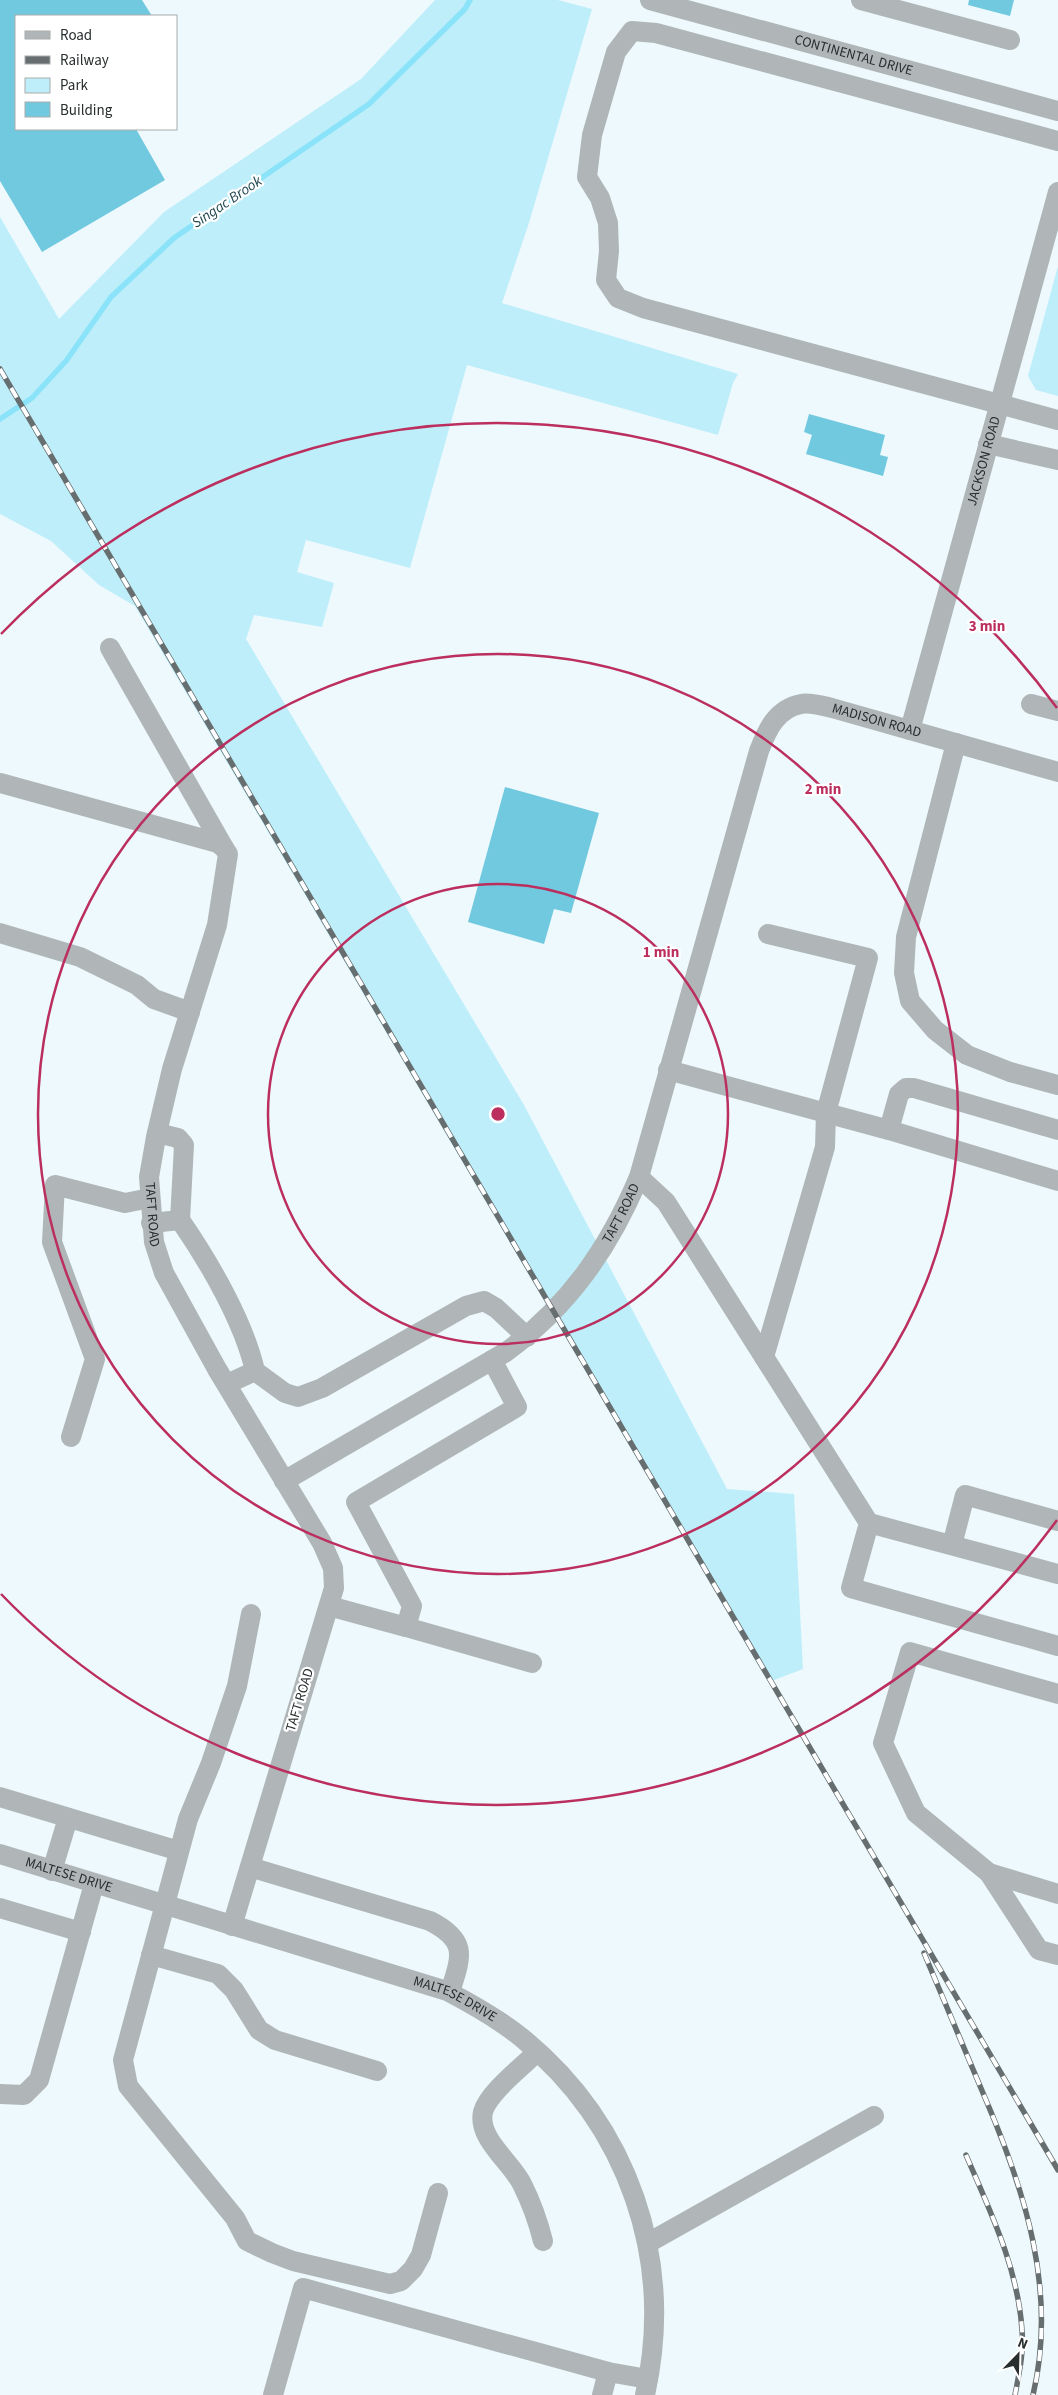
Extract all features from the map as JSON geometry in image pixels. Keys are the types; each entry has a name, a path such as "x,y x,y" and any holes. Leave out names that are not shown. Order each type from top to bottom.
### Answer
{"street":[{"name":"CONTINENTAL DRIVE","path":"650,0 1058,112"},
{"path":"861,0 1010,40"},
{"path":"1058,141 656,33 632,30 616,52 592,135 587,177 600,198 608,223 609,251 606,280 618,298 643,308 1058,420"},
{"name":"JACKSON ROAD","path":"910,730 1058,192"},
{"path":"988,444 1058,460"},
{"path":"110,648 224,848"},
{"name":"MADISON ROAD","path":"747,793 768,728 782,711 802,703 832,708 1058,772"},
{"path":"1031,704 1058,711"},
{"path":"956,743 906,937 904,973 910,1001 935,1030 967,1055 1010,1072 1058,1085"},
{"path":"0,784 218,843 224,848"},
{"name":"TAFT ROAD","path":"284,1481 492,1360 527,1337 541,1325 589,1271 610,1239 639,1177 747,793"},
{"name":"TAFT ROAD","path":"224,848 228,854 217,925 172,1069 157,1133 149,1177 151,1223 154,1242 164,1273 227,1384 322,1543 333,1568 334,1588 232,1926"},
{"path":"0,933 80,956 137,985 154,999 190,1012"},
{"path":"764,1357 825,1147 826,1113 868,958 768,934"},
{"path":"668,1070 889,1130 1058,1181"},
{"path":"889,1130 899,1094 906,1088 914,1088 1058,1130"},
{"path":"157,1133 178,1138 184,1145 180,1220 216,1280 246,1339 255,1370 285,1393 298,1397 322,1388 466,1306 484,1301 496,1308 527,1337"},
{"path":"639,1177 666,1202 869,1522 1058,1574"},
{"path":"71,1437 95,1359 52,1242 55,1185 125,1203 150,1198"},
{"path":"151,1223 180,1220"},
{"path":"406,1627 412,1606 356,1502 517,1407 492,1360"},
{"path":"227,1384 255,1370"},
{"path":"952,1545 965,1495 1058,1521"},
{"path":"869,1522 851,1588 1058,1646"},
{"path":"329,1606 532,1663"},
{"path":"252,1614 237,1686 211,1763 188,1819 123,2060 128,2086 234,2218 247,2241 293,2261 390,2284 402,2281 413,2269 421,2255 438,2193"},
{"path":"1058,1694 910,1652 883,1743 916,1813 989,1873 1039,1950 1058,1955"},
{"path":"0,1797 179,1851"},
{"path":"52,1871 68,1818"},
{"name":"MALTESE DRIVE","path":"0,1854 164,1906 409,1978 450,1992 521,2037 580,2097 621,2164 637,2201 653,2268 655,2308 650,2390"},
{"path":"250,1867 430,1922 448,1930 456,1942 460,1959 450,1992"},
{"path":"989,1873 1058,1894"},
{"path":"0,2094 24,2095 39,2080 94,1884"},
{"path":"0,1908 81,1932"},
{"path":"151,1955 200,1967 218,1974 234,1990 258,2030 275,2040 377,2071"},
{"path":"537,2052 489,2100 483,2111 482,2124 521,2182 535,2213 543,2241"},
{"path":"648,2243 874,2116"},
{"path":"273,2395 303,2288 608,2372 650,2390"},
{"path":"602,2395 608,2372"}],"green space":[{"path":"435,0 558,0 592,9 528,226 502,303 738,374 733,383 718,435 467,365 410,568 306,540 297,572 334,583 322,627 254,615 246,639 524,1105 727,1489 794,1494 803,1669 769,1682 135,606 99,585 51,541 0,514 0,217 59,319 164,212 361,79"},
{"path":"1058,266 1058,396 1036,390 1028,376"}],"building":[{"path":"0,0 142,0 151,15 15,15 15,130 137,130 165,180 42,252 0,181"},
{"path":"969,0 1014,0 1010,16 968,5"},
{"path":"809,414 885,435 880,455 888,457 883,476 806,454 812,435 804,432"},
{"path":"505,787 599,813 571,913 554,909 544,944 468,922"}],"waterway":[{"name":"Singac Brook","path":"0,419 32,398 66,361 111,297 174,238 369,104 465,9 470,0"}],"railway":[{"path":"0,369 1058,2170"},
{"path":"924,1953 998,2129 1012,2166 1033,2240 1039,2278 1042,2317 1040,2356 1033,2395"},
{"path":"966,2155 1002,2240 1015,2284 1022,2338 1021,2363 1015,2395"}]}
